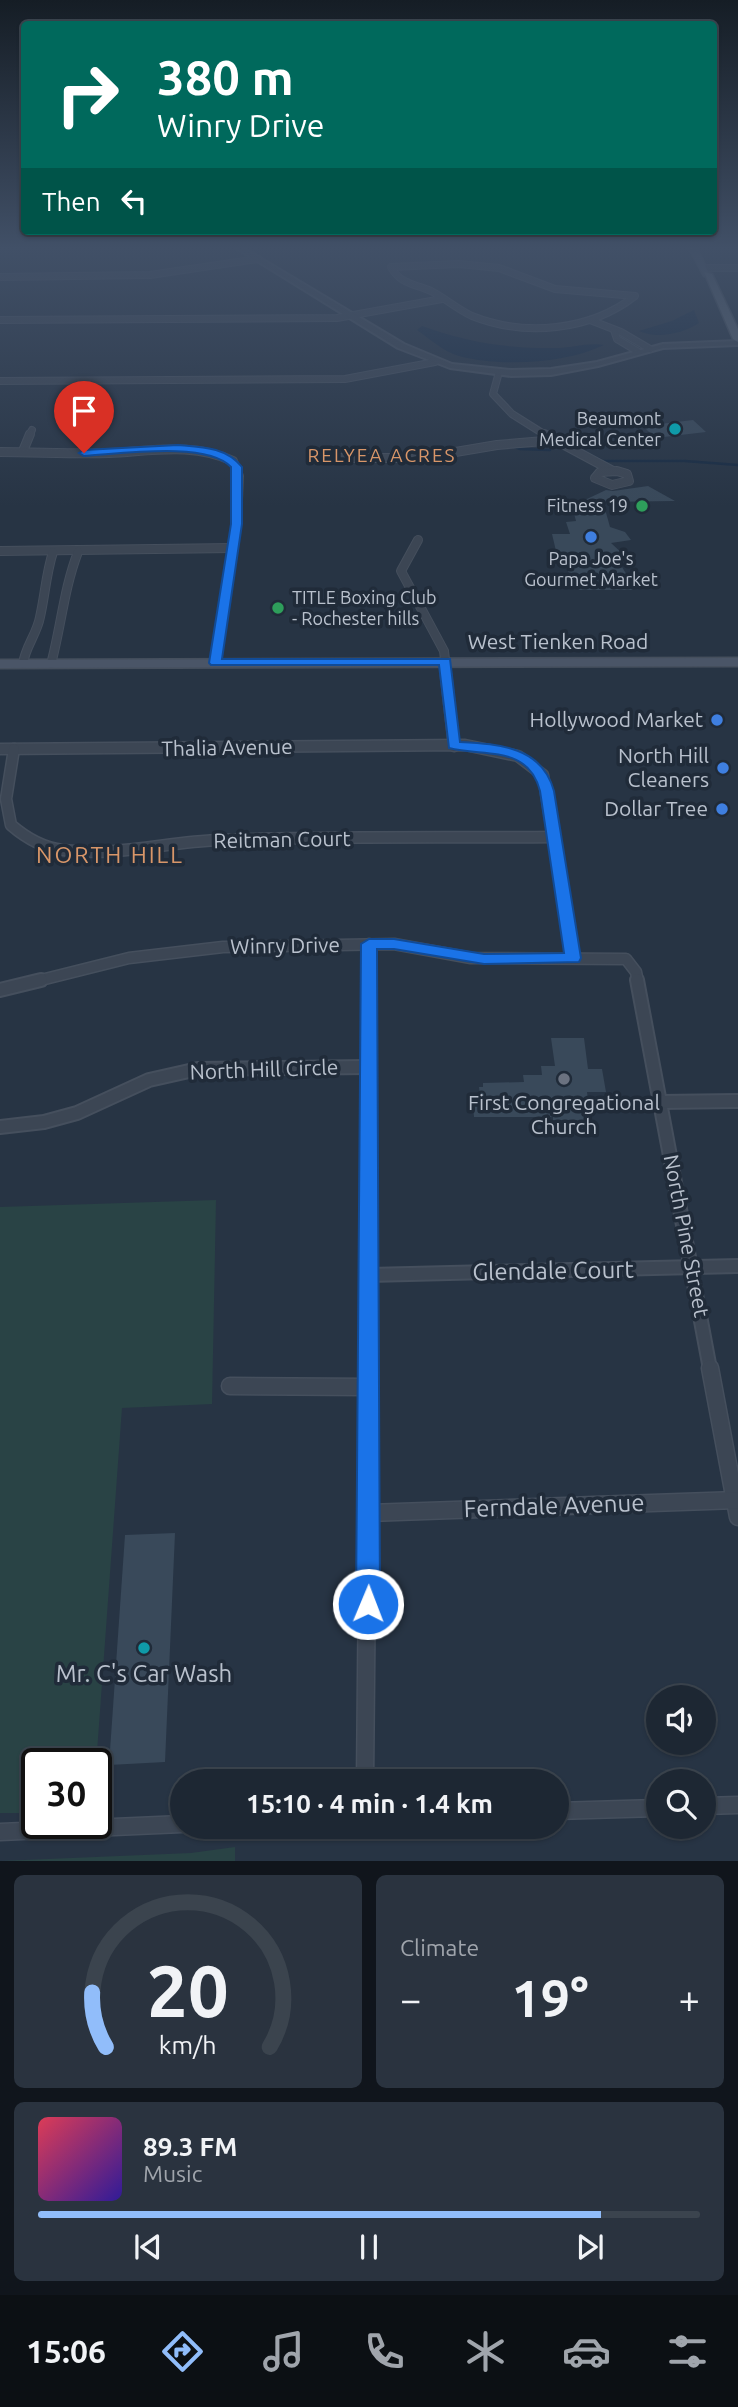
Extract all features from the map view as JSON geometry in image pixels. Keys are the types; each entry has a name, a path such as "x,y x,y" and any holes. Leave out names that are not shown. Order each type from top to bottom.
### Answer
{"main road":[{"name":"West Tienken Road","path":"0,664 738,662"}],"street":[{"path":"380,333 435,362 499,372 570,370 637,351 684,344 738,341"},
{"path":"615,333 617,339 637,351"},
{"path":"619,333 650,349"},
{"path":"0,381 345,379 435,362"},
{"path":"499,372 493,390 495,399 510,413 599,468 627,474 630,479 622,484 607,484 595,478 599,468"},
{"path":"23,451 32,430"},
{"path":"334,458 421,457 497,445 556,440"},
{"path":"0,452 108,453 178,448 227,456 239,476 237,524 215,663"},
{"path":"418,540 401,571 438,635 445,661 454,746 481,747 516,754 537,766 543,775 573,958"},
{"path":"0,551 78,552 132,547 233,548"},
{"path":"23,664 24,655 40,620 45,578 53,552"},
{"path":"51,664 64,619 68,578 78,552"},
{"name":"Thalia Avenue","path":"0,749 454,746"},
{"name":"Reitman Court","path":"15,749 3,792 3,808 8,823 24,836 60,849 108,850 214,840 555,837"},
{"path":"365,1769 369,1513 369,944"},
{"name":"Winry Drive","path":"0,990 129,958 173,951 257,945 403,945 484,959 573,958"},
{"name":"North Pine Street","path":"573,958 626,959 632,964 738,1517"},
{"name":"North Hill Circle","path":"0,1127 44,1122 77,1112 149,1080 198,1069 369,1067"},
{"path":"660,1102 738,1101"},
{"name":"Glendale Court","path":"369,1275 738,1266"},
{"path":"230,1386 369,1387"},
{"name":"Ferndale Avenue","path":"369,1513 736,1500"},
{"path":"716,1806 738,1805"},
{"path":"569,1811 646,1808"},
{"path":"0,1832 170,1825"}],"green space":[{"path":"216,1200 212,1404 122,1408 97,1748 21,1748 21,1813 0,1813 0,1207"},
{"path":"235,1847 235,1861 0,1861 191,1853"}],"water":[{"path":"421,333 444,333 504,346 555,348 604,345 552,360 494,362 459,356"},
{"path":"645,333 674,333 661,335"}],"building":[{"name":"Beaumont Medical Center","path":"693,420 706,432 655,438 643,426"},
{"name":"Papa Joe's Gourmet Market","path":"648,486 675,501 603,502 610,527 625,532 631,540 611,543 625,556 626,564 622,567 628,577 644,584 631,590 579,590 556,551 552,534 570,534 566,522 576,521 572,506 606,490"},
{"name":"First Congregational Church","path":"551,1038 584,1038 588,1069 602,1069 606,1092 587,1092 591,1122 553,1120 553,1117 474,1117 472,1095 480,1095 479,1087 483,1087 483,1083 524,1082 523,1075 542,1075 541,1066 555,1066"},
{"name":"Mr. C's Car Wash","path":"175,1533 165,1762 112,1765 110,1748 125,1535"}],"waterway":[{"path":"513,446 520,449 550,450"},
{"path":"574,446 603,461 685,461 738,465"}],"place":[{"name":"Beaumont Medical Center","path":"675,429"},
{"name":"Fitness 19","path":"642,506"},
{"name":"Papa Joe's Gourmet Market","path":"591,537"},
{"name":"TITLE Boxing Club - Rochester hills","path":"278,608"},
{"name":"Hollywood Market","path":"717,720"},
{"name":"North Hill Cleaners","path":"723,768"},
{"name":"Dollar Tree","path":"722,809"},
{"name":"First Congregational Church","path":"564,1079"},
{"name":"Mr. C's Car Wash","path":"144,1648"}],"district":[{"name":"RELYEA ACRES","path":"382,455"},
{"name":"NORTH HILL","path":"110,855"}],"route":[{"path":"84,453 178,448 214,452 233,461 239,476 237,524 215,663 445,661 454,746 481,747 516,754 537,766 543,775 547,791 573,958 484,959 394,944 369,944 368,1604"}]}
